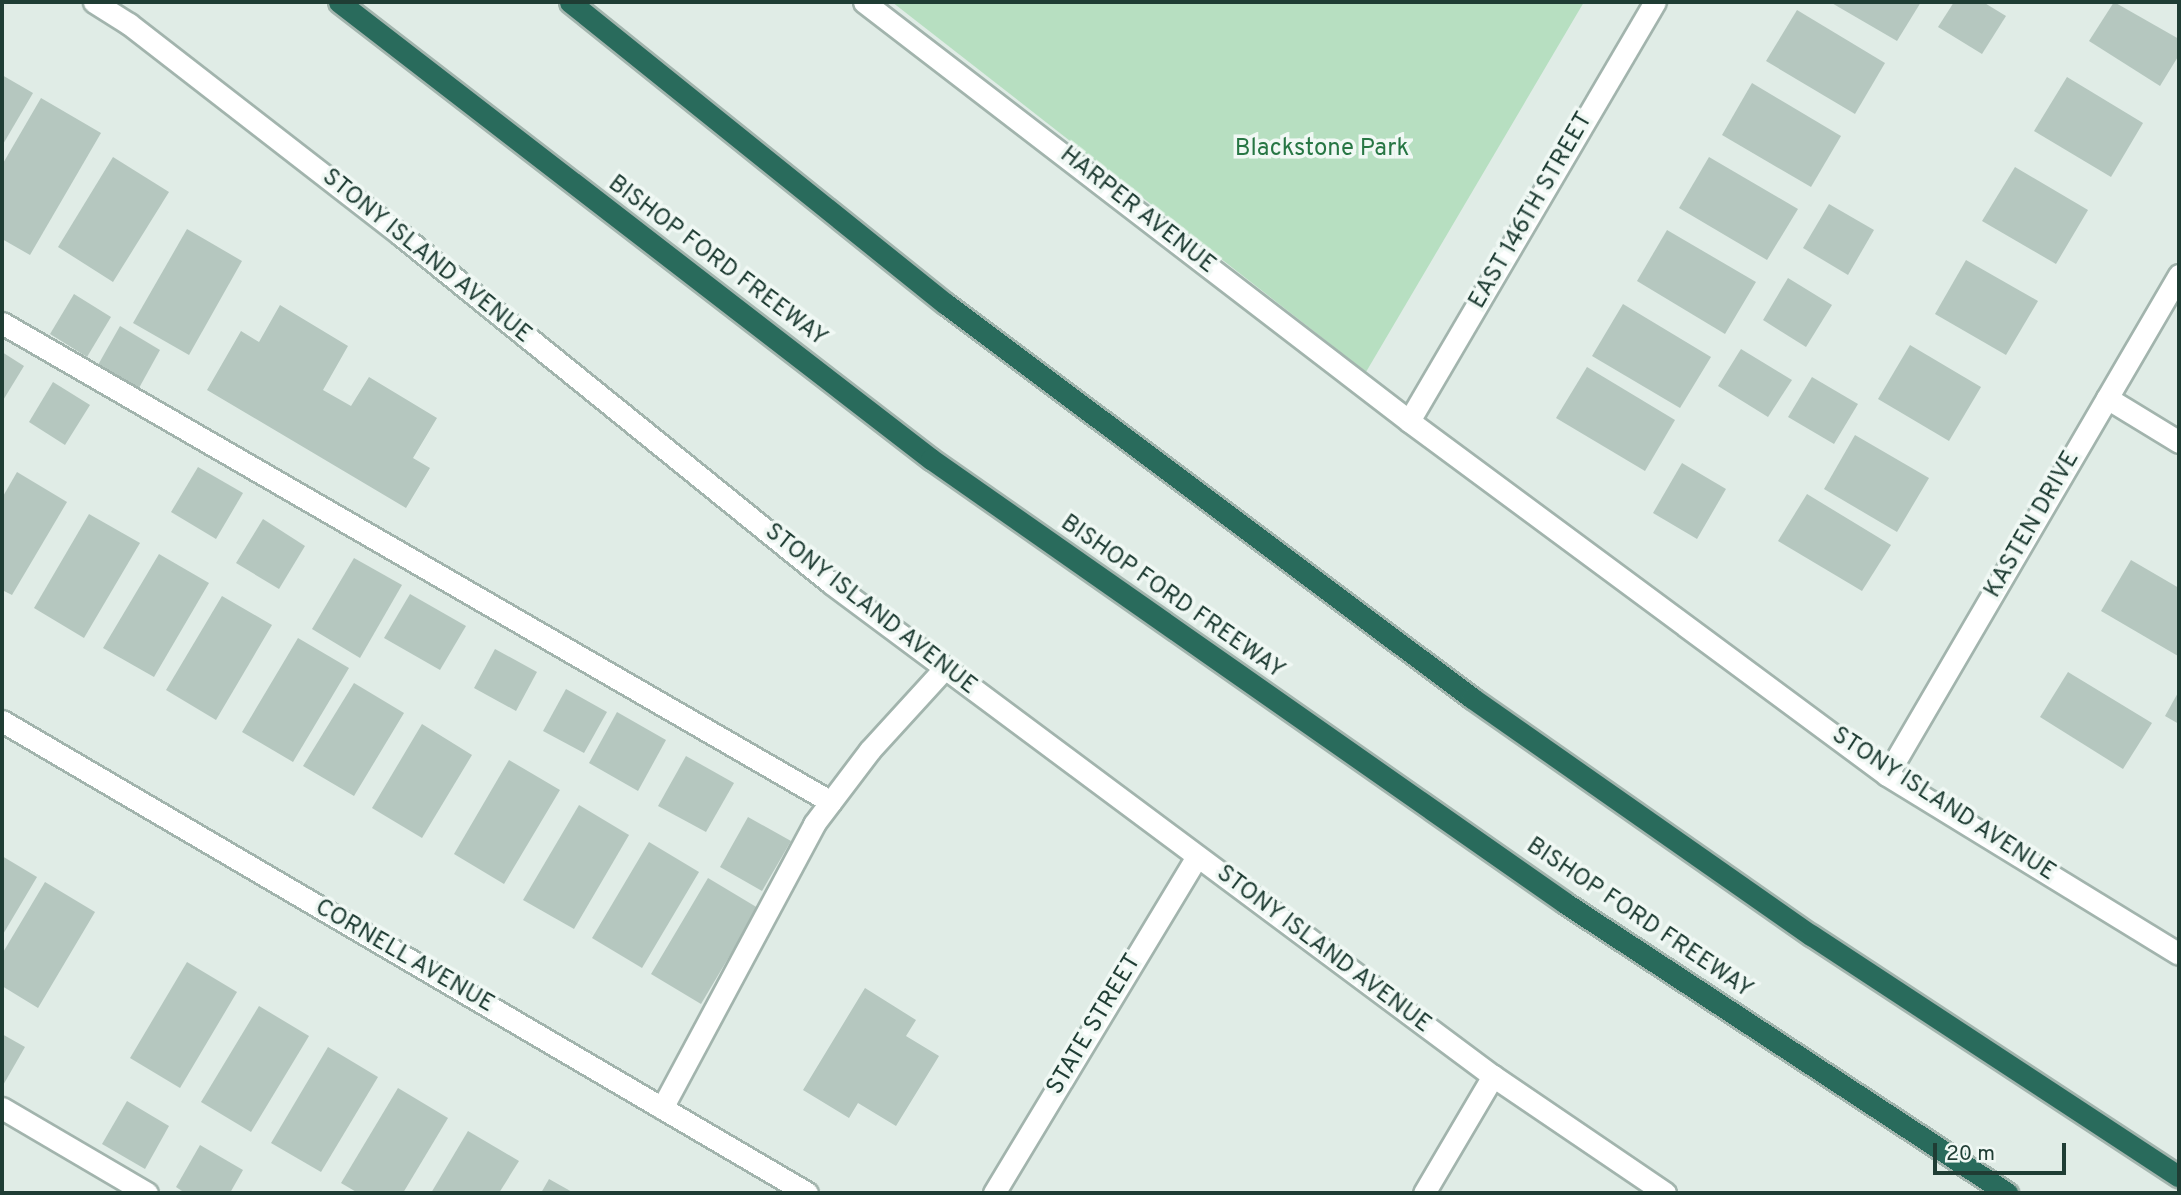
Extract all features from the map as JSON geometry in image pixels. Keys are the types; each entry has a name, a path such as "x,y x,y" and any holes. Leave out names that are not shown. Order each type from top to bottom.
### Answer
{"highway":[{"name":"BISHOP FORD FREEWAY","path":"339,2 931,459 1565,903 2007,1193"},
{"path":"570,2 946,304 1472,698 1811,935 2179,1177"}],"street":[{"name":"STONY ISLAND AVENUE","path":"94,2 130,24 390,227 831,583 1493,1076 1665,1193"},
{"name":"HARPER AVENUE","path":"864,2 1409,421"},
{"name":"EAST 146TH STREET","path":"1409,421 1655,2"},
{"name":"KASTEN DRIVE","path":"1887,775 2179,275"},
{"path":"2,323 831,802"},
{"path":"2106,398 2179,442"},
{"name":"STONY ISLAND AVENUE","path":"1409,421 1887,775 2179,954"},
{"path":"662,1108 814,824 870,750 945,668"},
{"name":"CORNELL AVENUE","path":"2,721 807,1193"},
{"name":"STATE STREET","path":"994,1193 1196,857"},
{"path":"1424,1193 1493,1076"},
{"path":"2,1108 147,1193"}],"green space":[{"name":"Blackstone Park","path":"892,2 1584,2 1366,372"}],"building":[{"path":"1830,2 1921,2 1897,41"},
{"path":"1954,2 1983,2 2006,16 1982,54 1938,27"},
{"path":"2114,2 2179,39 2179,55 2160,86 2089,41"},
{"path":"1797,10 1885,63 1855,114 1766,61"},
{"path":"2,75 33,93 2,146"},
{"path":"2067,77 2143,123 2111,177 2034,131"},
{"path":"1752,83 1841,136 1811,187 1722,135"},
{"path":"41,98 101,133 30,255 2,239 2,165"},
{"path":"113,157 169,192 113,282 58,247"},
{"path":"1709,157 1798,209 1767,260 1679,208"},
{"path":"2015,167 2088,210 2056,264 1982,221"},
{"path":"1829,204 1874,230 1848,275 1803,248"},
{"path":"187,229 242,261 189,355 133,323"},
{"path":"1667,230 1756,282 1725,334 1637,281"},
{"path":"1966,260 2038,301 2006,355 1935,314"},
{"path":"1788,278 1832,305 1806,347 1763,320"},
{"path":"74,294 111,317 87,357 50,334"},
{"path":"1623,304 1711,357 1680,408 1592,356"},
{"path":"280,305 348,346 323,390 351,406 369,377 437,418 413,458 430,468 406,508 207,390 241,331 259,342"},
{"path":"120,326 160,350 139,388 98,365"},
{"path":"1910,345 1981,387 1949,441 1878,399"},
{"path":"1741,349 1792,380 1768,417 1718,386"},
{"path":"2,352 24,366 2,402"},
{"path":"1587,367 1675,420 1645,471 1556,418"},
{"path":"1812,377 1858,404 1834,444 1788,417"},
{"path":"53,382 90,405 65,445 29,422"},
{"path":"1855,435 1929,478 1897,532 1824,489"},
{"path":"1682,463 1726,489 1697,539 1653,513"},
{"path":"198,467 243,493 216,539 171,512"},
{"path":"17,472 67,502 12,595 2,590 2,498"},
{"path":"1807,494 1891,545 1862,591 1778,541"},
{"path":"89,514 140,543 84,638 34,608"},
{"path":"263,519 305,546 279,589 236,563"},
{"path":"159,554 209,583 154,677 103,648"},
{"path":"354,558 402,585 360,658 312,629"},
{"path":"2131,560 2179,588 2178,656 2101,611"},
{"path":"410,594 466,626 440,670 384,638"},
{"path":"222,596 272,625 216,720 166,690"},
{"path":"298,638 349,668 293,762 242,732"},
{"path":"495,649 537,672 516,711 474,688"},
{"path":"2068,672 2152,723 2123,769 2040,717"},
{"path":"354,683 404,713 354,796 303,766"},
{"path":"566,689 607,712 584,753 543,731"},
{"path":"2179,691 2179,724 2165,716"},
{"path":"617,712 666,740 638,791 589,763"},
{"path":"422,724 472,755 422,838 372,808"},
{"path":"686,756 734,783 706,832 658,806"},
{"path":"509,760 560,790 504,884 454,854"},
{"path":"579,805 629,835 574,929 523,900"},
{"path":"748,817 791,841 762,891 720,867"},
{"path":"649,842 699,872 642,968 592,938"},
{"path":"2,856 37,877 2,936"},
{"path":"708,878 758,908 701,1004 651,974"},
{"path":"45,882 95,912 38,1008 2,986 2,954"},
{"path":"187,962 237,992 180,1088 130,1058"},
{"path":"865,988 916,1020 906,1036 939,1056 896,1126 858,1103 849,1118 803,1090"},
{"path":"259,1006 309,1036 251,1132 201,1102"},
{"path":"2,1034 25,1047 2,1087"},
{"path":"328,1047 378,1077 321,1172 271,1143"},
{"path":"398,1088 448,1118 403,1193 358,1193 341,1183"},
{"path":"127,1101 169,1126 145,1169 102,1144"},
{"path":"468,1131 519,1161 499,1193 431,1193"},
{"path":"200,1145 243,1170 230,1193 185,1193 176,1187"},
{"path":"549,1179 574,1193 541,1193"}]}
